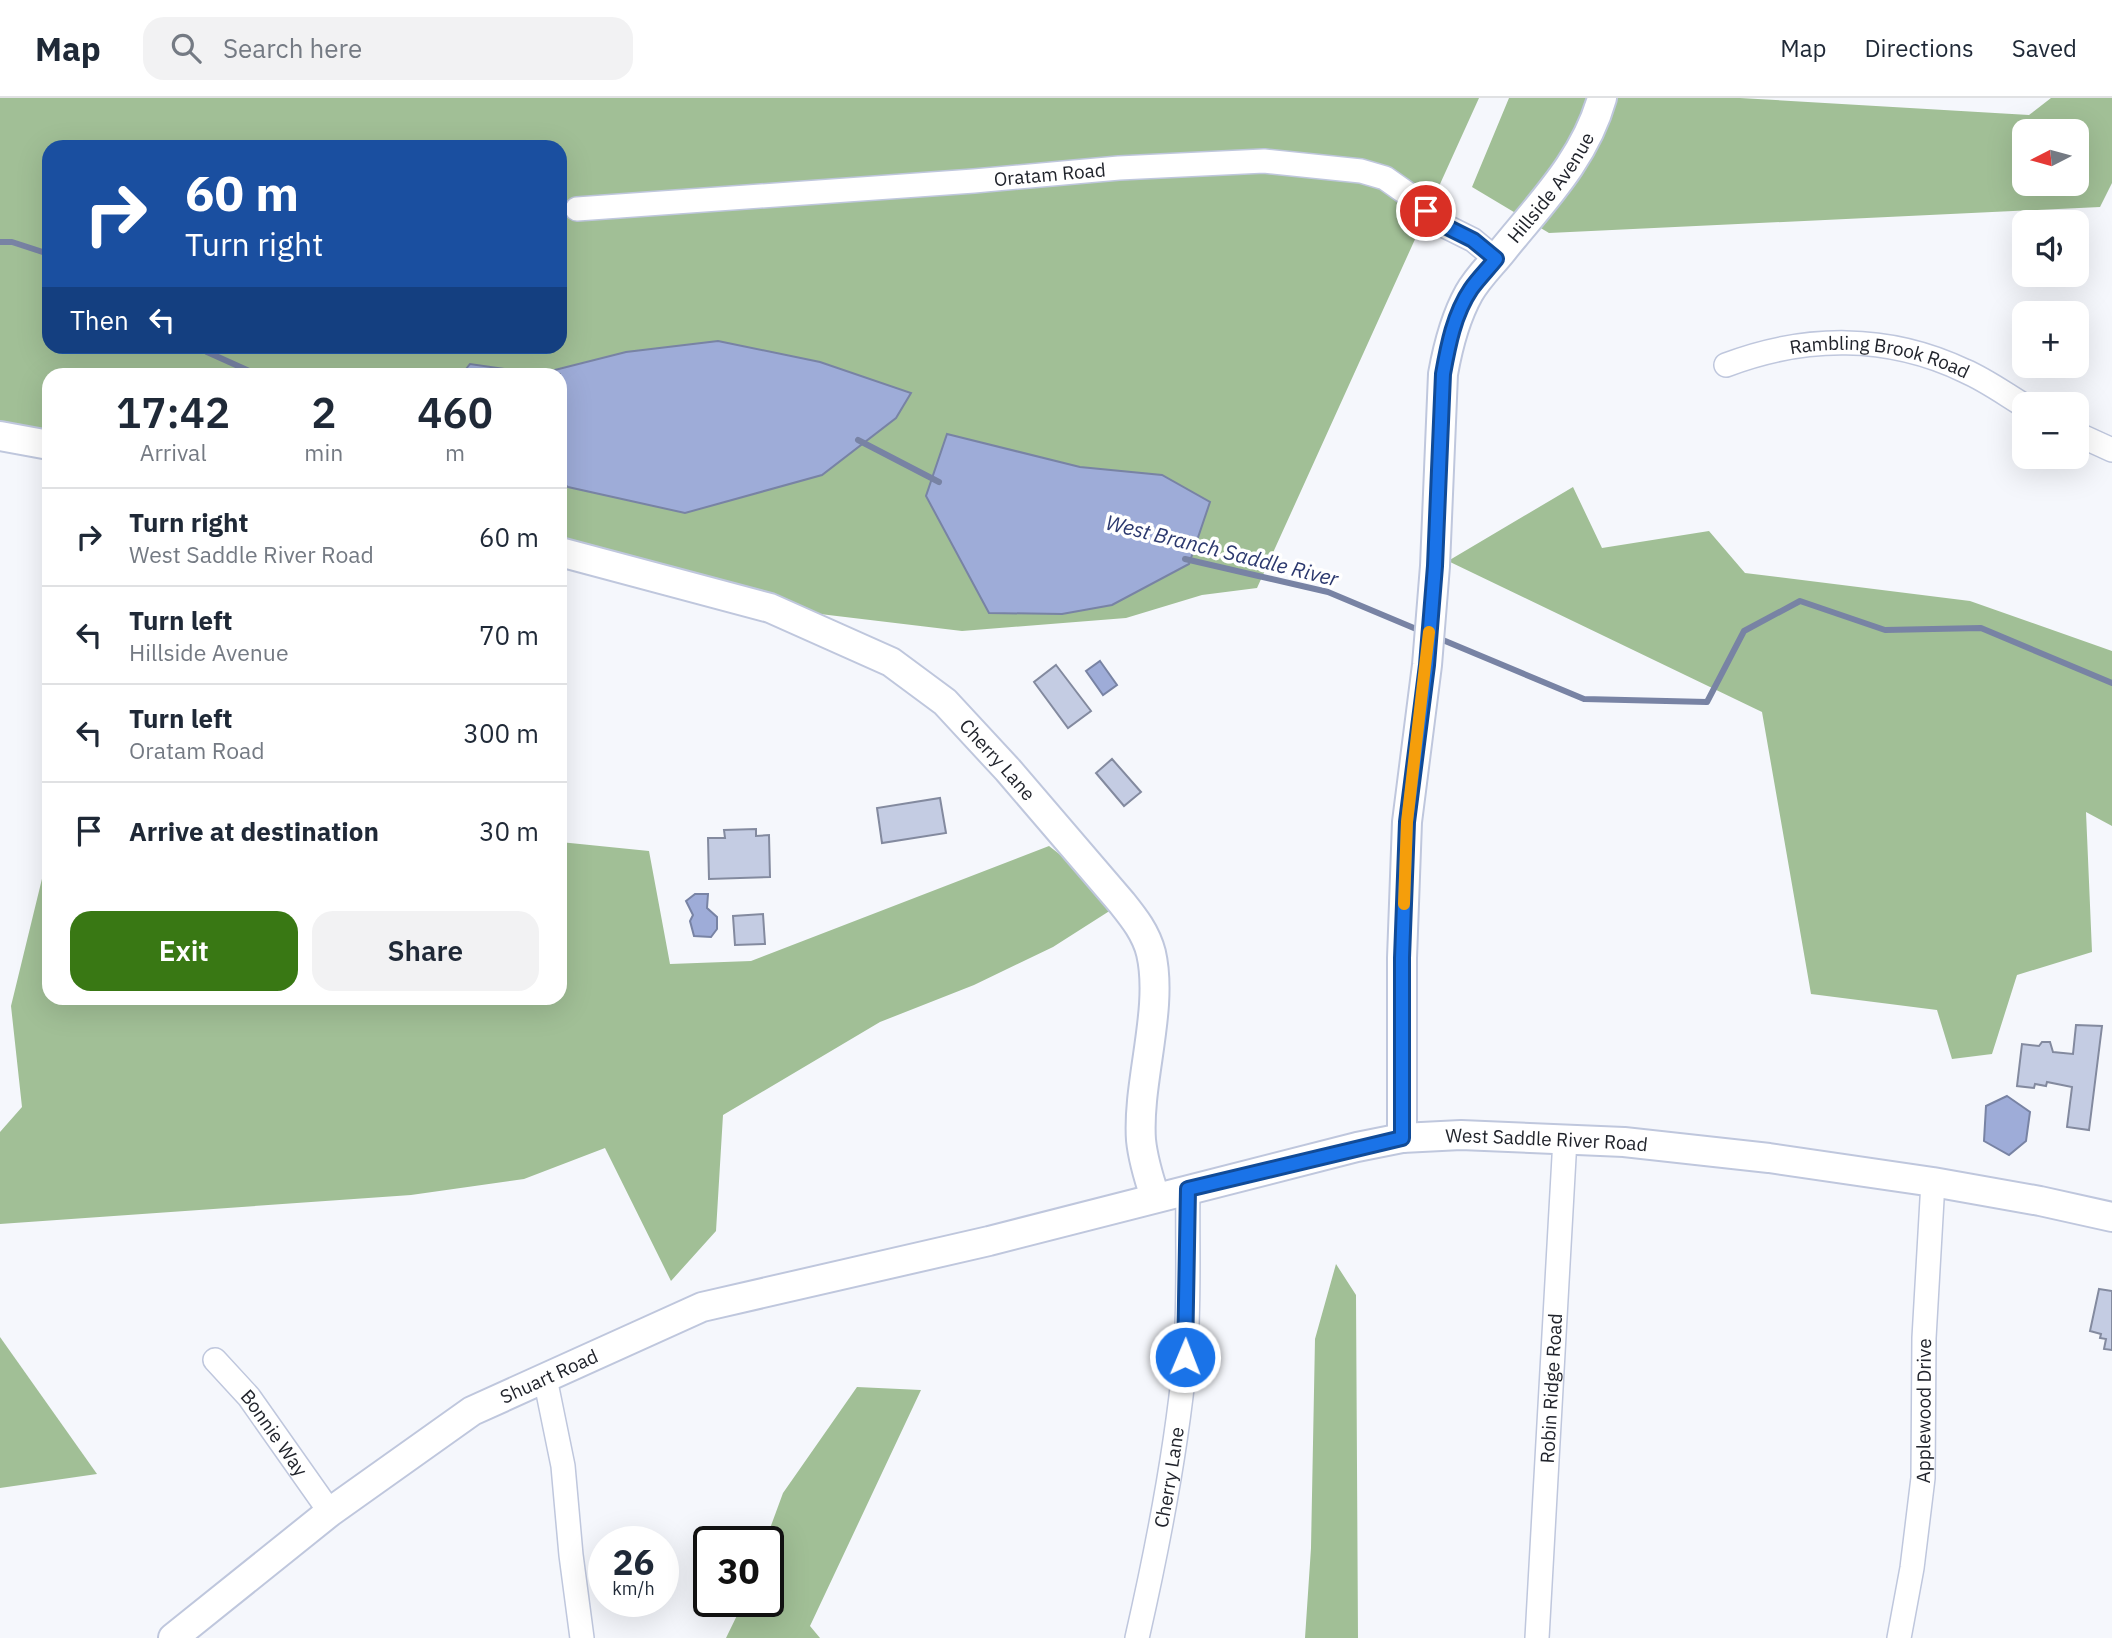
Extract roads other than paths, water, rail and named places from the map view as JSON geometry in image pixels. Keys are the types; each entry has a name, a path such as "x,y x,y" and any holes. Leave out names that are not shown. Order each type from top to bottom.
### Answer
{"street":[{"name":"Hillside Avenue","path":"1402,1138 1402,958 1407,822 1427,665 1441,459 1443,374 1448,345 1470,290 1567,172 1584,145 1602,98"},
{"name":"Oratam Road","path":"578,209 1119,168 1264,161 1361,171 1385,178 1412,197 1441,224 1473,240 1496,259"},
{"name":"Rambling Brook Road","path":"1726,365 1787,346 1857,342 1897,347 1935,358 1967,372 2012,398"},
{"path":"0,436 42,444"},
{"path":"2089,439 2112,450"},
{"name":"Cherry Lane","path":"567,554 770,608 891,662 945,702 1008,770 1122,903 1146,938 1153,969 1153,998 1141,1139 1155,1198"},
{"name":"West Saddle River Road","path":"989,1241 1188,1189 1402,1138 1461,1135 1624,1142 1700,1149 1933,1182 2112,1217"},
{"name":"Robin Ridge Road","path":"1537,1638 1565,1139"},
{"name":"Applewood Drive","path":"1899,1638 1912,1568 1923,1478 1924,1338 1933,1182"},
{"name":"Cherry Lane","path":"1136,1638 1156,1553 1171,1471 1185,1357 1188,1189"},
{"name":"Shuart Road","path":"173,1638 330,1512 472,1411 702,1307 989,1241"},
{"name":"Bonnie Way","path":"215,1360 249,1397 330,1512"},
{"path":"545,1378 563,1466 582,1638"}],"water":[{"path":"718,341 820,362 911,393 896,418 822,475 685,513 568,487 567,368 563,368 626,352"},
{"path":"470,364 498,368 467,368"},
{"path":"947,434 1080,467 1162,475 1210,502 1189,564 1112,605 1062,614 989,613 926,496"},
{"path":"1100,661 1117,685 1103,695 1086,671"},
{"path":"695,894 708,894 707,908 717,917 717,929 711,937 694,936 690,921 693,915 686,901"},
{"path":"2007,1096 2030,1112 2026,1141 2009,1155 1984,1141 1986,1106"}],"waterway":[{"name":"West Branch Saddle River","path":"0,242 12,242 42,252"},
{"name":"West Branch Saddle River","path":"211,354 243,368"},
{"name":"West Branch Saddle River","path":"858,440 939,482"},
{"name":"West Branch Saddle River","path":"1185,559 1328,592 1421,631"},
{"name":"West Branch Saddle River","path":"1438,638 1584,699 1707,702 1744,631 1800,601 1885,630 1981,628 2112,683"}]}
